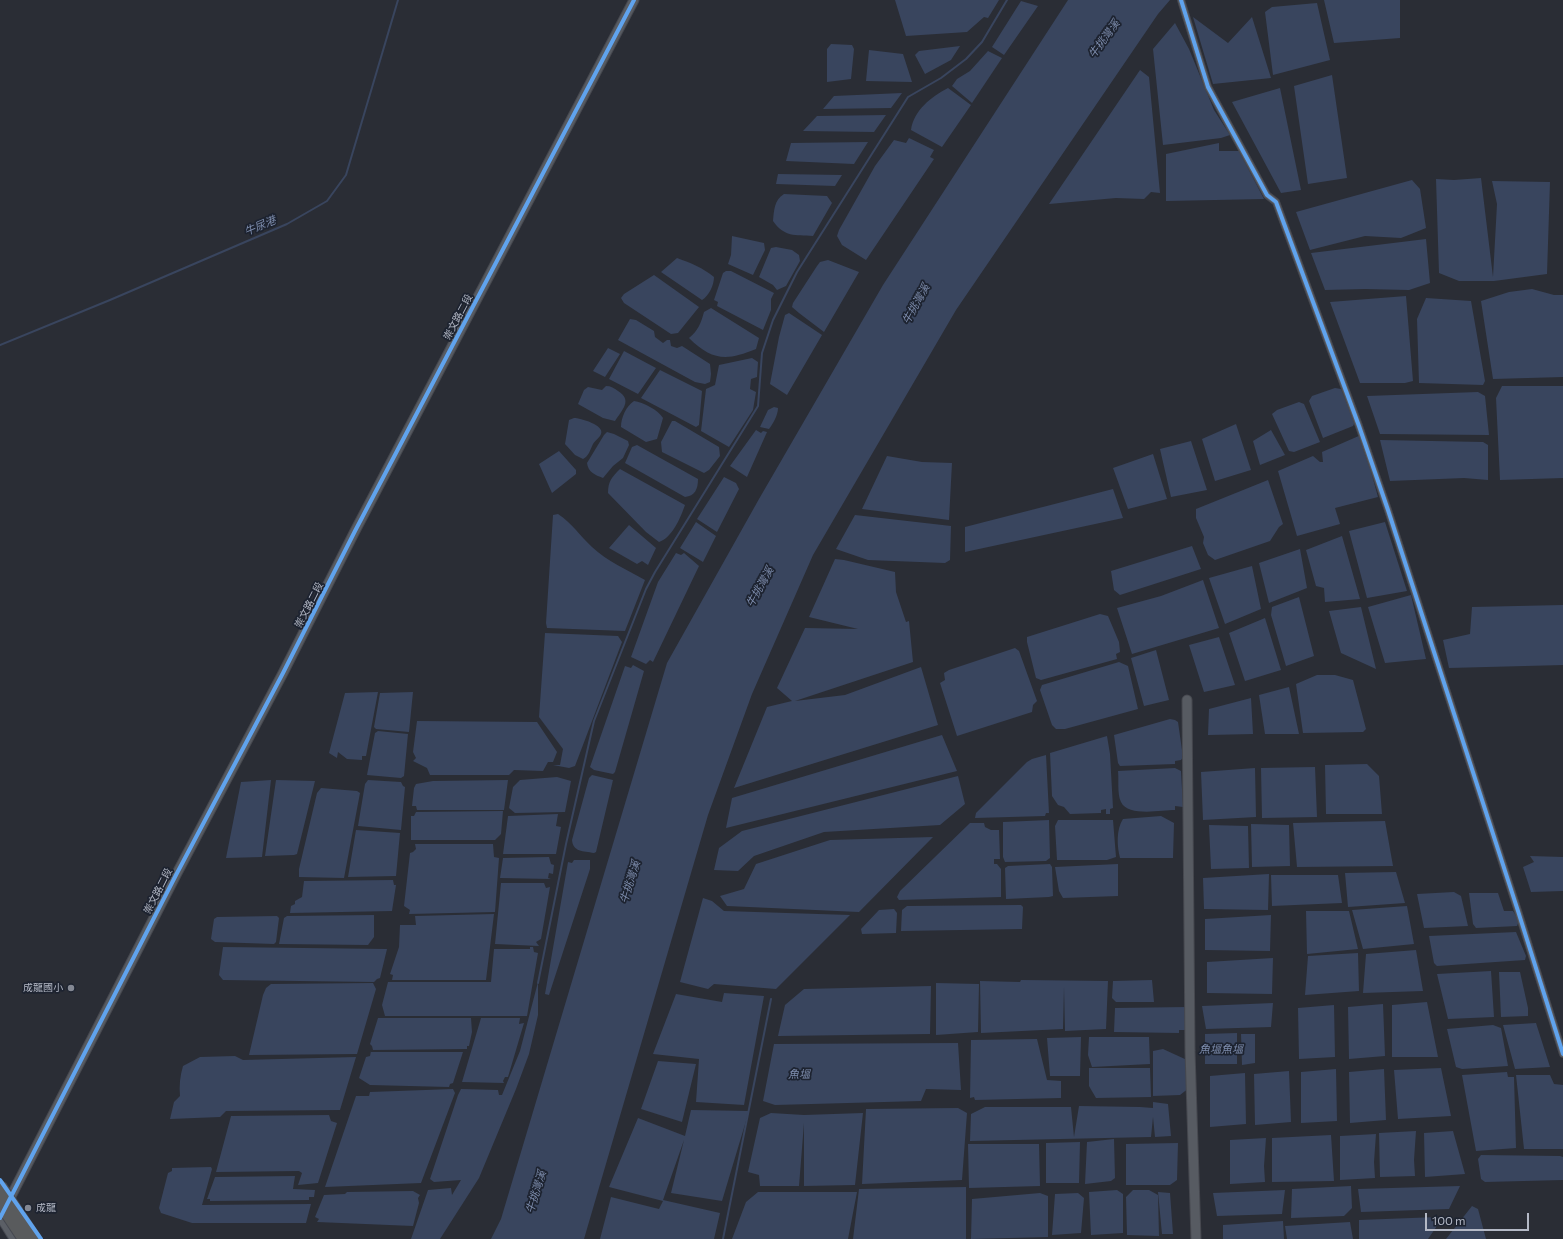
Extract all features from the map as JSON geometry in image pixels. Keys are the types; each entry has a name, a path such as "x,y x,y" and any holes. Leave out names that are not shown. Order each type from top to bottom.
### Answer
{"highway":[{"path":"0,1183 35,1239"},
{"path":"0,1203 24,1239"}],"main road":[{"path":"0,1183 11,1195 41,1239"},
{"path":"0,1216 15,1239"}],"street":[{"name":"崇文路二段","path":"0,1216 176,875 283,673 362,517 634,0"},
{"path":"1181,0 1208,87 1267,195 1276,202 1359,426 1442,673 1563,1054"},
{"path":"1187,700 1190,1051 1196,1239"}],"water":[{"path":"895,0 999,0 988,18 984,17 967,32 906,36"},
{"name":"牛挑灣溪","path":"1068,0 1170,0 1158,14 956,310 813,555 752,694 708,815 584,1239 491,1239 501,1219 667,663 759,499 883,285"},
{"path":"1324,0 1400,0 1400,38 1334,43"},
{"path":"1021,1 1038,6 1004,55 992,47"},
{"path":"1317,3 1330,60 1273,75 1265,12 1272,7"},
{"path":"1193,17 1228,43 1252,17 1271,78 1213,84"},
{"path":"1175,23 1189,49 1214,110 1230,135 1221,138 1163,145 1153,49"},
{"path":"831,44 852,45 854,49 851,79 827,82 827,49"},
{"path":"960,46 951,60 925,74 915,55 919,51"},
{"path":"869,50 903,54 912,82 866,81"},
{"path":"988,51 1002,58 972,103 952,86 957,79 970,71"},
{"path":"1140,70 1149,77 1160,193 1151,192 1144,199 1116,198 1049,204"},
{"path":"1332,75 1347,178 1308,184 1294,86"},
{"path":"948,88 971,105 942,147 911,130 916,116 924,105"},
{"path":"1280,88 1301,190 1281,193 1232,102"},
{"path":"902,93 891,108 823,109 834,96"},
{"path":"886,115 874,132 803,131 817,116"},
{"path":"909,138 934,150 930,157 934,159 866,260 842,245 837,236 839,230 875,166 894,140 906,143"},
{"path":"868,142 854,164 786,161 791,143"},
{"path":"1219,143 1219,151 1239,151 1264,199 1166,201 1166,154"},
{"path":"778,174 842,175 835,186 776,184"},
{"path":"1481,178 1493,277 1497,204 1492,181 1550,182 1547,274 1494,281 1459,281 1439,273 1436,179 1454,180"},
{"path":"1412,180 1420,189 1426,228 1401,238 1365,236 1310,250 1296,212"},
{"path":"784,194 827,196 832,203 813,236 786,233 773,221 776,203"},
{"path":"732,236 764,243 765,250 753,275 728,264 731,255"},
{"path":"1426,239 1430,283 1409,290 1325,290 1311,253"},
{"path":"776,247 792,250 799,255 800,261 786,286 777,290 773,285 759,277 771,248"},
{"path":"677,258 697,266 714,277 711,290 702,300 661,272"},
{"path":"828,260 859,272 824,332 792,307 793,303 820,262"},
{"path":"726,271 731,271 774,293 771,299 771,310 763,330 717,306 718,302 714,300 723,273"},
{"path":"654,275 699,307 678,333 671,334 624,303 621,298 624,294"},
{"path":"1532,289 1554,295 1563,295 1563,377 1493,379 1481,301 1509,292"},
{"path":"1406,296 1413,381 1405,383 1360,383 1330,302"},
{"path":"1426,298 1471,301 1485,381 1483,385 1419,383 1417,319"},
{"path":"711,308 759,338 756,349 737,356 720,357 713,355 697,346 689,338 695,333 702,320 704,312"},
{"path":"789,313 822,335 787,395 770,384 779,337 785,315"},
{"path":"630,319 636,320 654,331 655,337 663,343 670,340 671,346 677,348 682,346 710,364 710,382 705,384 695,382 618,340"},
{"path":"608,348 620,354 605,377 593,371"},
{"path":"624,351 656,368 638,394 609,379"},
{"path":"752,358 758,362 757,377 751,379 750,389 756,392 753,410 729,447 701,431 706,389 715,385 719,365"},
{"path":"660,370 702,391 699,425 696,427 641,398"},
{"path":"606,386 615,389 625,398 625,405 615,421 603,418 578,404 584,390 588,387 602,390"},
{"path":"1502,386 1563,386 1563,478 1500,480 1496,398"},
{"path":"1335,388 1341,389 1355,422 1353,426 1323,438 1309,401 1312,396"},
{"path":"1478,392 1485,396 1489,435 1380,434 1367,396"},
{"path":"634,401 650,407 658,412 663,418 657,439 646,442 621,427 624,412"},
{"path":"1299,402 1304,404 1320,442 1294,452 1289,451 1272,414 1277,410"},
{"path":"774,407 778,408 778,411 771,427 769,429 760,427 768,410"},
{"path":"574,418 596,425 601,431 601,434 593,444 588,455 583,459 575,455 565,444 569,420"},
{"path":"672,421 675,421 719,447 720,456 709,470 704,473 662,452 661,442"},
{"path":"1236,424 1251,470 1215,481 1202,439"},
{"path":"756,430 761,433 763,431 767,432 747,477 730,466"},
{"path":"1271,430 1285,455 1260,465 1253,441"},
{"path":"607,432 628,441 629,445 623,458 613,466 603,478 590,471 587,463"},
{"path":"1361,435 1378,497 1335,508 1340,524 1297,536 1278,471 1313,456 1320,462 1323,462 1322,452"},
{"path":"1380,440 1483,442 1488,445 1488,480 1464,478 1390,481"},
{"path":"1191,441 1207,490 1171,497 1160,449"},
{"path":"637,445 698,479 697,489 694,494 685,497 625,463 632,447"},
{"path":"559,451 576,470 576,474 552,493 539,464"},
{"path":"1153,454 1167,499 1128,509 1113,468"},
{"path":"887,456 922,462 952,463 949,520 862,509"},
{"path":"620,469 685,505 672,532 664,540 659,542 646,532 608,493 611,480"},
{"path":"724,477 736,483 739,489 717,532 697,519"},
{"path":"1268,480 1283,524 1279,527 1270,541 1215,560 1208,555 1203,543 1204,537 1196,518 1196,509"},
{"path":"1113,489 1123,518 965,552 965,527"},
{"path":"558,514 568,522 587,543 604,557 645,580 625,631 547,628 546,623 553,515"},
{"path":"855,515 951,526 950,560 945,563 868,560 836,549"},
{"path":"696,522 716,536 703,562 680,548"},
{"path":"1385,522 1407,591 1367,598 1349,531"},
{"path":"629,525 656,548 648,565 642,561 637,564 609,548"},
{"path":"1342,536 1360,599 1325,602 1324,588 1316,586 1306,550"},
{"path":"1192,546 1201,569 1120,595 1114,590 1111,571"},
{"path":"1300,549 1307,588 1269,603 1259,563"},
{"path":"676,553 681,555 684,553 699,566 653,662 650,660 646,664 631,657 658,582"},
{"path":"835,559 895,572 896,592 906,622 909,621 913,662 795,701 845,695 921,667 938,725 734,788 767,707 792,701 777,688 805,628 858,629 809,617"},
{"path":"1252,566 1261,609 1225,624 1209,578"},
{"path":"1203,580 1219,628 1132,654 1117,608 1161,596"},
{"path":"1411,595 1426,659 1385,663 1368,607"},
{"path":"1299,597 1314,656 1286,666 1271,615 1272,607"},
{"path":"1563,605 1563,665 1449,668 1443,640 1470,634 1472,607"},
{"path":"1361,607 1376,669 1341,653 1329,611"},
{"path":"1100,614 1108,616 1119,642 1120,652 1116,654 1117,659 1041,680 1036,678 1027,637"},
{"path":"1265,618 1281,670 1245,681 1229,633"},
{"path":"545,633 618,636 622,642 575,766 569,768 553,765 560,765 563,749 539,717"},
{"path":"1219,637 1235,685 1204,692 1189,645"},
{"path":"1015,648 1019,651 1037,701 1033,705 1032,712 957,736 940,683 945,680 944,673"},
{"path":"1156,650 1169,700 1144,706 1131,658"},
{"path":"1119,662 1128,666 1138,709 1065,729 1056,729 1052,725 1040,690 1042,685"},
{"path":"633,665 644,671 615,772 613,774 594,770 590,767 625,666 631,668"},
{"path":"1317,675 1335,675 1353,680 1366,729 1363,732 1303,733 1296,684"},
{"path":"1289,687 1299,734 1265,734 1259,695"},
{"path":"378,692 366,756 362,756 362,760 347,759 338,752 337,758 329,753 345,693"},
{"path":"413,692 409,732 376,729 374,727 380,693"},
{"path":"1251,698 1253,734 1208,735 1209,709"},
{"path":"1170,719 1178,722 1183,757 1181,760 1175,761 1175,764 1120,766 1118,763 1114,735"},
{"path":"417,721 537,722 557,752 553,762 548,762 543,771 514,770 509,775 430,775 427,768 413,761 416,758 413,752"},
{"path":"378,731 408,734 404,776 401,778 367,775 375,733"},
{"path":"942,735 957,771 726,828 732,798"},
{"path":"1107,736 1110,754 1113,808 1110,809 1110,814 1106,814 1106,809 1101,810 1101,813 1070,814 1064,807 1058,805 1052,796 1050,753"},
{"path":"1046,755 1049,813 1046,813 1045,816 975,818 976,813 1027,762"},
{"path":"1367,764 1379,776 1382,814 1326,814 1325,765"},
{"path":"1315,767 1317,817 1262,818 1261,768"},
{"path":"1175,768 1181,771 1183,807 1175,806 1175,810 1145,812 1130,810 1121,802 1118,771"},
{"path":"1255,768 1256,817 1203,820 1201,772"},
{"path":"592,775 613,780 596,852 594,853 576,849 572,840 589,778"},
{"path":"958,776 965,804 940,825 824,832 754,856 738,871 714,870 719,848 742,831"},
{"path":"557,777 571,781 565,812 515,813 509,808 513,787 520,780"},
{"path":"271,780 262,857 226,858 241,782"},
{"path":"276,780 315,781 297,854 294,855 265,856"},
{"path":"368,780 401,782 405,787 401,830 358,826 365,784"},
{"path":"508,780 504,810 417,810 416,806 412,806 414,788 416,784 433,781"},
{"path":"321,788 357,791 360,793 344,878 299,877 299,869 317,793"},
{"path":"503,811 501,834 495,840 411,840 411,816 414,816 416,812"},
{"path":"558,814 556,826 561,827 556,854 503,854 508,816"},
{"path":"1161,816 1174,823 1173,858 1120,858 1118,838 1119,828 1123,819"},
{"path":"1049,820 1050,858 1046,861 1005,862 1003,857 1003,822"},
{"path":"1058,820 1113,820 1116,857 1107,860 1057,860 1055,826"},
{"path":"1385,821 1393,866 1297,867 1293,823"},
{"path":"970,823 984,823 985,827 991,830 999,830 1000,859 994,859 994,864 997,864 1001,869 1001,897 899,900 897,897 900,891"},
{"path":"1251,824 1289,825 1290,866 1252,867"},
{"path":"1209,825 1248,826 1249,868 1211,869"},
{"path":"356,830 400,833 396,876 348,877"},
{"path":"933,837 859,912 727,906 720,896 744,889 756,864 830,840"},
{"path":"415,844 493,844 494,857 499,858 495,912 409,914 410,910 404,906 410,853 416,849"},
{"path":"1530,856 1563,857 1563,891 1531,892 1523,867 1534,862"},
{"path":"549,857 551,864 554,865 553,874 549,873 548,878 551,879 500,878 503,858"},
{"path":"574,860 590,860 590,869 549,995 545,994 568,862 572,863"},
{"path":"1050,864 1052,867 1053,896 1006,899 1005,868 1008,866"},
{"path":"1118,864 1118,896 1063,898 1059,891 1055,867"},
{"path":"1396,872 1405,903 1348,907 1345,873"},
{"path":"1269,874 1268,910 1204,909 1203,878"},
{"path":"1271,875 1338,875 1342,903 1272,906"},
{"path":"393,880 394,885 396,885 392,911 290,913 291,906 295,904 295,901 302,897 304,881"},
{"path":"501,883 544,883 546,888 550,887 541,939 536,942 539,946 495,944"},
{"path":"1454,892 1461,896 1468,926 1424,928 1417,894"},
{"path":"1469,893 1498,893 1504,911 1513,911 1519,921 1517,926 1476,928 1473,924"},
{"path":"703,898 712,901 724,911 850,915 776,989 714,984 708,989 680,982"},
{"path":"1021,905 1023,907 1022,929 901,931 902,910 907,906"},
{"path":"1407,906 1414,944 1363,949 1352,910"},
{"path":"894,909 897,913 896,933 862,934 861,929 879,910"},
{"path":"1306,911 1349,911 1358,949 1307,954"},
{"path":"494,914 486,980 392,980 393,975 390,974 399,947 400,925 416,925 415,916"},
{"path":"374,915 374,937 368,945 279,944 284,918 287,916"},
{"path":"1271,915 1270,951 1205,950 1205,919"},
{"path":"277,916 279,918 276,942 274,944 215,942 211,939 214,919 217,917"},
{"path":"1516,932 1526,956 1525,960 1437,966 1434,963 1429,936"},
{"path":"223,947 387,949 380,978 374,982 223,980 219,975"},
{"path":"530,947 533,947 534,952 538,953 527,1016 385,1016 382,1005 388,982 491,982 494,949 530,949"},
{"path":"1416,950 1423,991 1363,993 1366,954"},
{"path":"1358,953 1359,991 1305,995 1308,956"},
{"path":"1273,958 1272,994 1207,993 1207,962"},
{"path":"1491,971 1494,1017 1448,1019 1437,974"},
{"path":"1499,972 1520,972 1528,1008 1528,1016 1501,1017"},
{"path":"1021,980 1108,981 1106,1029 1065,1031 1064,987 1063,1029 981,1033 980,981 1020,982"},
{"path":"1152,980 1154,1002 1116,1002 1112,998 1113,981"},
{"path":"538,982 538,1015 529,1054 479,1178 440,1239 411,1239 428,1190 451,1188 452,1195 461,1180 434,1182 430,1179 458,1095 461,1089 498,1090 499,1095 502,1095 520,1051"},
{"path":"373,983 376,989 357,1054 249,1055 263,995 266,988 271,984"},
{"path":"936,983 979,984 978,1032 936,1035"},
{"path":"931,986 930,1034 778,1036 785,1005 804,989"},
{"path":"724,993 764,996 744,1105 696,1102 699,1059 653,1054 676,994 722,1002"},
{"path":"1427,1002 1438,1057 1392,1057 1392,1005"},
{"path":"1273,1003 1271,1027 1206,1029 1202,1006"},
{"path":"1383,1004 1385,1056 1349,1059 1348,1007"},
{"path":"1334,1005 1335,1057 1299,1059 1298,1008"},
{"path":"1187,1007 1188,1030 1179,1030 1179,1033 1114,1032 1115,1008"},
{"path":"378,1018 471,1018 472,1032 469,1046 467,1046 467,1049 373,1050 370,1044"},
{"path":"481,1018 520,1018 519,1024 524,1023 508,1077 505,1077 503,1081 504,1083 462,1082"},
{"path":"1536,1023 1550,1067 1515,1069 1503,1025"},
{"path":"1493,1025 1501,1028 1508,1066 1462,1069 1456,1067 1447,1029"},
{"name":"魚塭魚塭","path":"1237,1033 1237,1064 1205,1064 1205,1034"},
{"path":"1241,1034 1255,1034 1255,1063 1242,1065"},
{"path":"1081,1037 1080,1076 1050,1076 1047,1038"},
{"path":"1089,1037 1149,1037 1150,1064 1092,1067 1088,1055"},
{"path":"1037,1039 1047,1080 1061,1081 1061,1098 975,1100 974,1097 970,1098 971,1040"},
{"name":"魚塭","path":"958,1043 961,1090 926,1089 921,1101 775,1105 763,1101 774,1044"},
{"path":"1163,1049 1187,1060 1189,1088 1180,1095 1153,1096 1153,1051"},
{"path":"371,1051 463,1052 453,1083 450,1084 449,1087 370,1085 359,1078 366,1057 370,1056"},
{"path":"235,1056 243,1060 356,1057 340,1110 226,1111 220,1117 170,1119 174,1102 180,1096 180,1081 183,1066 200,1057"},
{"path":"658,1061 696,1064 682,1122 641,1109"},
{"path":"1089,1068 1150,1068 1151,1097 1096,1098 1089,1086"},
{"path":"1441,1068 1451,1116 1398,1119 1394,1070"},
{"path":"1336,1069 1337,1121 1301,1123 1301,1072"},
{"path":"1384,1069 1386,1120 1350,1123 1349,1072"},
{"path":"1289,1071 1291,1122 1255,1125 1254,1074"},
{"path":"1507,1072 1508,1077 1514,1077 1516,1148 1476,1151 1462,1075"},
{"path":"1245,1073 1246,1124 1210,1127 1210,1076"},
{"path":"1516,1075 1550,1075 1554,1084 1563,1085 1563,1149 1524,1149"},
{"path":"453,1089 455,1093 421,1183 325,1187 356,1096 369,1096 370,1092"},
{"path":"1153,1102 1168,1104 1171,1136 1155,1137 1153,1117 1151,1137 970,1141 971,1114 985,1107 1071,1107 1074,1137 1079,1106 1153,1108"},
{"path":"958,1108 967,1113 962,1180 862,1184 866,1109"},
{"path":"691,1110 749,1111 722,1201 671,1193 684,1140 663,1200 720,1213 714,1239 600,1239 611,1197 659,1209 663,1201 609,1187 638,1118 685,1136"},
{"path":"771,1113 804,1115 863,1113 855,1185 804,1186 804,1123 799,1186 760,1186 759,1175 748,1172 760,1118"},
{"path":"329,1115 331,1121 337,1123 318,1183 298,1185 302,1173 299,1171 216,1172 231,1116"},
{"path":"1416,1131 1414,1160 1415,1176 1380,1177 1379,1133"},
{"path":"1453,1131 1465,1174 1425,1177 1424,1133"},
{"path":"1376,1134 1374,1162 1375,1178 1340,1180 1340,1136"},
{"path":"1331,1135 1334,1181 1272,1182 1272,1138"},
{"path":"1266,1138 1264,1166 1265,1182 1230,1184 1230,1140"},
{"path":"1114,1139 1115,1178 1111,1181 1085,1184 1087,1142"},
{"path":"1080,1142 1079,1183 1046,1183 1046,1143"},
{"path":"1178,1143 1177,1180 1170,1185 1126,1185 1126,1144"},
{"path":"968,1144 1039,1144 1040,1186 969,1188"},
{"path":"1481,1155 1560,1156 1563,1157 1563,1180 1485,1182 1481,1179 1478,1159"},
{"path":"211,1167 212,1169 202,1205 311,1204 306,1223 192,1223 161,1213 159,1208 168,1173 172,1171 172,1168"},
{"path":"295,1176 293,1189 315,1190 314,1197 309,1197 309,1200 210,1201 210,1199 207,1199 215,1177"},
{"path":"1351,1186 1352,1208 1344,1216 1291,1218 1292,1189"},
{"path":"1460,1186 1449,1209 1361,1212 1358,1189"},
{"path":"966,1187 966,1239 853,1239 859,1189"},
{"path":"1117,1190 1123,1194 1123,1233 1091,1235 1089,1192"},
{"path":"1133,1190 1149,1190 1158,1195 1159,1236 1127,1235 1126,1197"},
{"path":"1285,1190 1282,1214 1217,1216 1213,1193"},
{"path":"413,1191 420,1195 418,1198 419,1203 413,1226 317,1222 319,1219 315,1217 324,1195 345,1194 347,1192"},
{"path":"758,1192 857,1192 848,1239 732,1239 746,1202"},
{"path":"1158,1192 1170,1193 1173,1234 1162,1234"},
{"path":"1040,1193 1048,1196 1048,1237 971,1239 972,1199"},
{"path":"1078,1193 1084,1198 1081,1233 1052,1235 1055,1194"},
{"path":"1472,1206 1478,1209 1486,1239 1446,1239"},
{"path":"1438,1217 1439,1223 1428,1239 1359,1239 1359,1220"},
{"path":"1283,1221 1284,1239 1223,1239 1223,1225"},
{"path":"1350,1222 1353,1239 1287,1239 1285,1226"}],"waterway":[{"name":"牛尿港","path":"0,345 110,300 287,224 327,201 346,175 398,0"},
{"path":"538,983 566,844 594,721 646,589 758,406 762,353 773,320 797,272 908,97 941,78 966,59 982,42 1007,0"},
{"path":"723,1239 771,999"}],"cycle path":[{"path":"0,1218 176,875 283,673 355,531 634,0"},
{"path":"1181,0 1208,87 1267,195 1276,202 1359,426 1388,510 1563,1054"},
{"path":"0,1180 41,1239"}],"place":[{"name":"成龍國小","path":"71,988"},
{"name":"成龍","path":"28,1208"}]}
